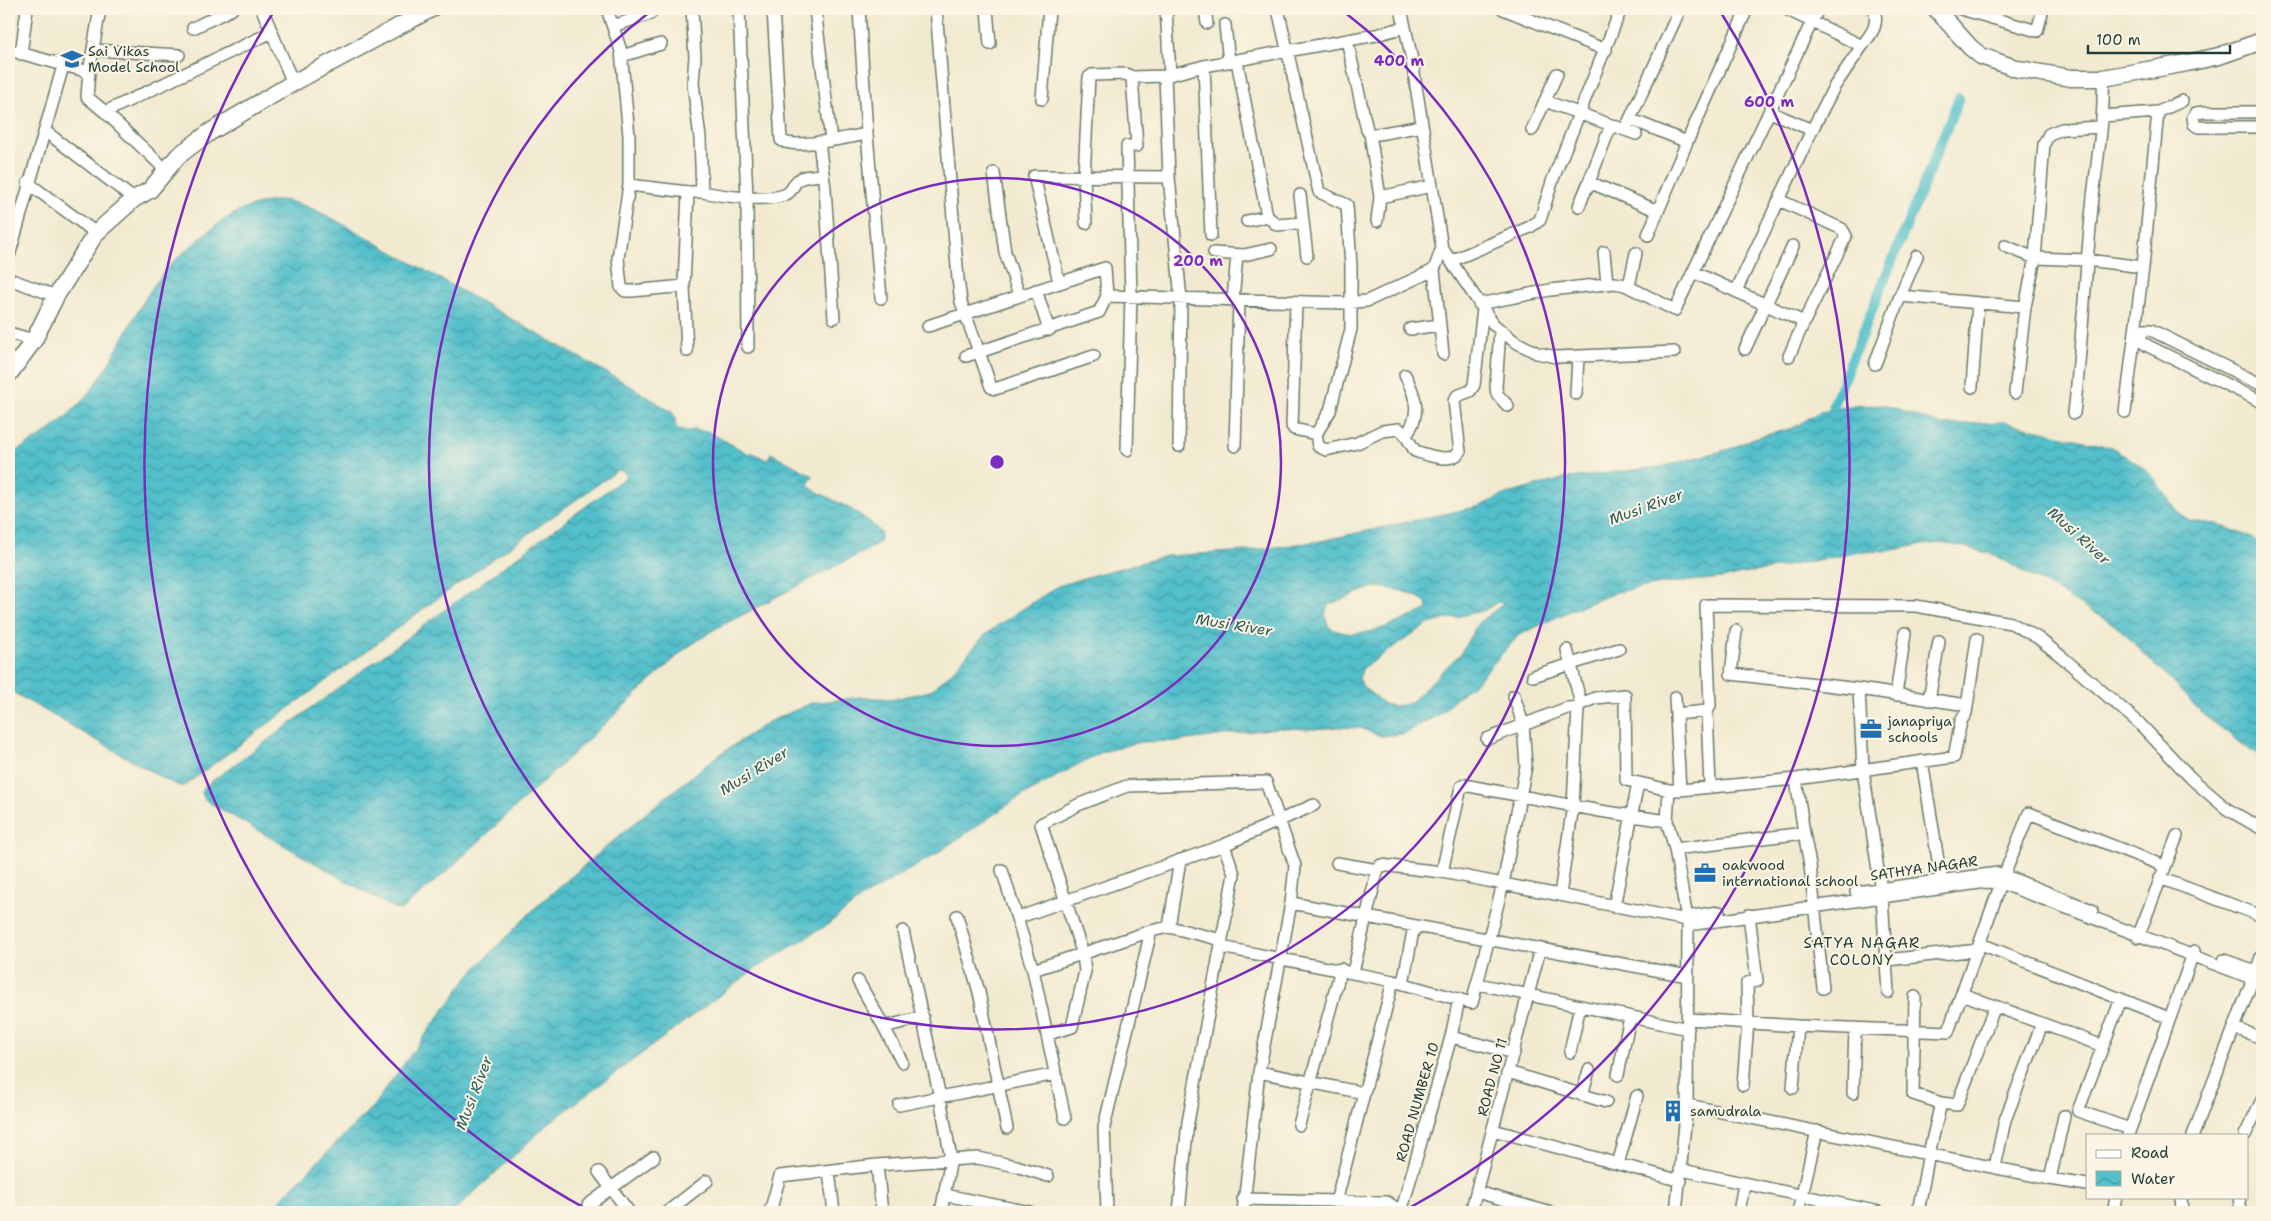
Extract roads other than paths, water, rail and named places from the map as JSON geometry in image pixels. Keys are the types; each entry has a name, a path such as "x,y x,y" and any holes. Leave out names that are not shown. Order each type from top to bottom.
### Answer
{"street":[{"path":"27,9 12,53 89,72"},
{"path":"100,9 86,97 105,112 166,170"},
{"path":"193,28 232,9"},
{"path":"262,9 293,83"},
{"path":"9,374 34,340 56,296 96,233 134,199 150,190 166,170 190,146 293,83 431,9"},
{"path":"607,9 622,56 628,136 629,185 618,258 621,287 632,292 684,286"},
{"path":"692,9 695,57 692,84 700,138 702,192"},
{"path":"748,347 747,198 739,9 749,9"},
{"path":"774,9 781,140 786,143 819,142 867,134"},
{"path":"815,9 831,141"},
{"path":"859,9 867,134 881,298"},
{"path":"936,9 958,279 965,313 991,387 995,389 1094,356"},
{"path":"988,9 990,44"},
{"path":"1042,99 1049,9"},
{"path":"1166,9 1169,177 1181,299 1179,446"},
{"path":"1205,9 1207,23"},
{"path":"1278,9 1319,192 1347,205 1351,266 1350,338 1330,411 1316,434 1318,446 1326,450 1357,443 1382,430 1399,429 1416,451 1448,458 1455,457 1460,452 1454,401 1457,396 1470,391 1474,385 1481,306"},
{"path":"1401,9 1442,248 1481,306 1500,330 1537,353 1556,357 1674,352"},
{"path":"1503,9 1606,50"},
{"path":"1451,261 1538,223 1553,179 1621,9"},
{"path":"1545,101 1631,132 1630,119 1680,9"},
{"path":"1648,235 1687,142 1747,9"},
{"path":"1786,9 1862,46"},
{"path":"1481,306 1550,290 1615,283 1629,286 1675,310 1818,9"},
{"path":"1736,291 1834,87 1876,26 1876,9"},
{"path":"1936,9 1970,48 1994,62 2038,74 2103,83 2219,56 2262,41"},
{"path":"1961,9 2037,31 2043,9"},
{"path":"613,26 650,14"},
{"path":"1225,26 1267,216 1276,225 1303,223"},
{"path":"1086,223 1084,177 1088,76 1092,74 1126,74 1132,77 1168,75 1204,66 1347,40 1405,27"},
{"path":"105,112 272,32"},
{"path":"1347,40 1367,130 1370,134 1380,197 1377,221"},
{"path":"622,56 661,44"},
{"path":"93,50 179,56"},
{"path":"9,256 28,183 63,66"},
{"path":"1204,66 1211,235"},
{"path":"1532,130 1556,74"},
{"path":"1127,450 1131,295 1128,146 1137,146 1132,77"},
{"path":"2074,413 2082,345 2087,260 2102,113 2103,83"},
{"path":"2102,113 2158,112 2182,101"},
{"path":"1770,112 1812,130"},
{"path":"2125,412 2143,267 2158,112"},
{"path":"2262,112 2196,113 2194,124 2198,127 2262,127"},
{"path":"1630,119 1687,142"},
{"path":"1579,206 1611,125"},
{"path":"1370,134 1422,126"},
{"path":"2015,393 2025,307 2035,258 2046,138 2057,130 2100,128"},
{"path":"45,131 134,199"},
{"path":"819,142 834,318"},
{"path":"994,173 1005,252 1019,295"},
{"path":"629,185 747,198 786,195 792,190 796,182 805,176 823,175"},
{"path":"1059,282 1034,176 1169,177"},
{"path":"1589,182 1658,211"},
{"path":"28,183 96,233"},
{"path":"1380,197 1432,186"},
{"path":"687,351 684,286 688,192"},
{"path":"1300,196 1307,256"},
{"path":"1779,200 1842,229 1846,236 1789,356"},
{"path":"1247,221 1267,216"},
{"path":"1745,349 1793,246"},
{"path":"2005,246 2035,258 2087,260 2143,267"},
{"path":"1442,248 1434,270 1443,354"},
{"path":"1214,253 1238,255 1271,249"},
{"path":"1604,252 1607,284"},
{"path":"1629,286 1636,252"},
{"path":"1235,446 1238,255"},
{"path":"1876,364 1900,296 1917,256"},
{"path":"928,326 1105,268 1107,296 1099,312 966,356"},
{"path":"1107,296 1131,295 1181,299 1296,302 1367,301 1434,270"},
{"path":"1693,272 1804,322"},
{"path":"9,279 56,296"},
{"path":"1036,290 1049,330"},
{"path":"1900,296 2025,307"},
{"path":"1296,302 1292,426 1294,429 1316,434"},
{"path":"1972,388 1978,304"},
{"path":"1410,329 1440,325"},
{"path":"1500,330 1496,387 1497,394 1508,406"},
{"path":"2262,385 2151,330 2141,330 2140,341 2148,346 2262,402"},
{"path":"9,333 34,340"},
{"path":"1576,394 1578,357"},
{"path":"1405,375 1416,406 1417,417 1406,436"},
{"path":"1710,787 1707,711 1710,706 1706,605 1916,606 2011,624 2038,638 2138,723 2192,778 2220,803 2262,829"},
{"path":"1736,632 1731,674 1961,705"},
{"path":"1896,695 1906,633"},
{"path":"1487,739 1567,708 1579,706 1595,698 1625,695 1626,780 1674,790 1796,779 1954,756 1961,721 1956,711 1961,705 1977,639"},
{"path":"1929,700 1939,641"},
{"path":"1533,676 1619,649"},
{"path":"1560,894 1573,805 1579,706 1567,650"},
{"path":"1859,690 1863,770 1881,893 1888,992"},
{"path":"1033,970 1151,931 1169,927 1222,943 1398,982 1472,1003 1502,884 1526,766 1524,724 1514,696"},
{"path":"1674,697 1676,714 1674,790 1667,821 1675,849 1687,921 1688,976 1687,1105 1676,1212"},
{"path":"1676,714 1707,711"},
{"path":"1922,761 1941,879"},
{"path":"1796,779 1814,902 1823,988"},
{"path":"1048,1034 1072,1027 1085,970 1083,955 1041,824 1080,804 1126,786 1266,782 1295,866 1291,904 1260,1072 1243,1212"},
{"path":"1614,907 1638,783"},
{"path":"1442,872 1461,787 1469,785 1519,796 1667,821"},
{"path":"1017,918 1224,845 1314,805"},
{"path":"1478,984 1630,1017 1688,1024 1748,1022 1948,1032 2003,880 2030,813 2164,866"},
{"path":"1675,849 1804,833"},
{"path":"2139,934 2177,836"},
{"path":"1179,1212 1188,1122 1234,874 1224,845"},
{"path":"1169,927 1180,860"},
{"path":"1338,863 1378,870"},
{"path":"1353,972 1365,916 1378,870 1381,866 1385,865 1442,872 1560,894 1687,921"},
{"path":"1002,870 1033,970 1065,1118"},
{"name":"SATHYA NAGAR","path":"1881,893 1941,879 1998,873 2003,880"},
{"path":"2160,878 2262,916"},
{"name":"SATHYA NAGAR","path":"1687,921 1881,893 2003,880 2139,934 2152,942 2258,976"},
{"name":"SATHYA NAGAR","path":"1687,921 1749,915 1814,902"},
{"path":"1291,904 1688,976"},
{"path":"1743,1085 1748,1022 1747,983 1757,981 1749,915"},
{"path":"957,916 979,992 1007,1128"},
{"path":"1336,1202 1364,1093 1414,926"},
{"path":"903,931 940,1097 951,1159 941,1212"},
{"path":"1107,1212 1104,1127 1151,931"},
{"path":"1887,960 1979,947 2169,1018"},
{"name":"ROAD NO 11","path":"1471,1212 1540,949"},
{"path":"2121,999 2078,1111 2129,1132 2191,953"},
{"path":"2193,1134 2234,1028 2258,976 2262,955"},
{"path":"1299,1124 1341,970"},
{"path":"858,981 902,1062"},
{"path":"1962,994 2103,1046"},
{"path":"1915,997 1913,1094 1941,1103 1957,1105 1995,1006"},
{"name":"ROAD NUMBER 10","path":"1398,1211 1451,1037 1459,999"},
{"path":"1570,1052 1580,1006"},
{"path":"884,1027 923,1017"},
{"path":"1618,1075 1630,1017"},
{"path":"1995,1167 2005,1120 2042,1024"},
{"path":"1793,1088 1798,1026"},
{"path":"1853,1093 1855,1028"},
{"path":"2234,1028 2262,1038"},
{"path":"1451,1037 1514,1053"},
{"path":"1582,1095 1588,1070"},
{"path":"1260,1072 1364,1093"},
{"path":"1508,1072 1606,1102"},
{"path":"899,1105 1056,1074"},
{"path":"1618,1164 1637,1096"},
{"path":"2245,1134 2262,1100"},
{"path":"1918,1212 1928,1153 1941,1103"},
{"path":"1687,1105 2086,1185"},
{"path":"2050,1179 2064,1116"},
{"path":"1493,1130 1618,1164 1744,1184 1856,1210 1880,1212"},
{"path":"1798,1212 1817,1130"},
{"path":"588,1205 654,1157"},
{"path":"770,1212 780,1176 877,1165 978,1158 1016,1166 1048,1176"},
{"path":"877,1165 882,1212"},
{"path":"829,1171 834,1212"},
{"path":"600,1172 629,1212"},
{"path":"667,1212 707,1181"},
{"path":"1740,1212 1744,1184"},
{"path":"1477,1192 1548,1212"},
{"path":"945,1195 1030,1212"},
{"path":"2113,1212 2116,1198"},
{"path":"2181,1198 2182,1212"},
{"path":"2240,1198 2241,1212"},
{"path":"1244,1199 1387,1202 1398,1211"}],"water":[{"path":"279,200 289,201 316,210 350,228 632,387 672,412 675,416 676,428 686,431 695,429 697,431 707,431 749,454 751,452 767,460 771,453 813,476 807,486 866,519 881,533 879,542 869,549 715,629 685,649 445,873 401,910 395,909 210,803 204,798 202,792 204,787 627,476 624,472 618,470 434,601 184,786 179,786 164,779 9,690 9,454 33,442 56,426 86,397 103,373 153,286 177,259 211,229 229,217 247,208"},
{"name":"Musi River","path":"1884,405 1942,425 2004,422 2111,447 2134,461 2153,477 2176,510 2190,521 2216,524 2250,537 2262,546 2262,759 2205,716 2118,627 1995,555 1965,547 1941,543 1888,551 1860,552 1722,578 1661,584 1617,592 1572,610 1519,635 1483,675 1438,715 1404,734 1381,736 1360,728 1340,727 1313,729 1277,728 1180,741 1140,742 1102,752 1075,766 1012,802 933,856 863,897 827,925 752,971 549,1123 453,1212 268,1212 373,1106 471,973 539,904 652,808 716,757 768,722 812,703 861,697 894,699 930,691 950,674 984,636 998,625 1058,586 1090,576 1166,556 1247,551 1321,541 1480,506 1504,495 1562,479 1664,466 1730,449 1754,438 1793,428 1819,412 1850,406","holes":["1373,587 1394,589 1414,595 1426,602 1428,609 1392,625 1364,633 1339,632 1328,626 1325,615 1328,605","1498,602 1503,604 1478,623 1460,654 1411,702 1396,706 1384,704 1363,687 1359,678 1363,668 1428,624 1485,610"]}],"waterway":[{"path":"1833,405 1959,98"}],"place":[{"name":"Sai Vikas Model School","path":"72,59"},
{"name":"janapriya schools","path":"1871,729"},
{"name":"oakwood international school","path":"1705,873"},
{"name":"samudrala","path":"1673,1111"}],"district":[{"name":"SATYA NAGAR COLONY","path":"1862,952"}]}
